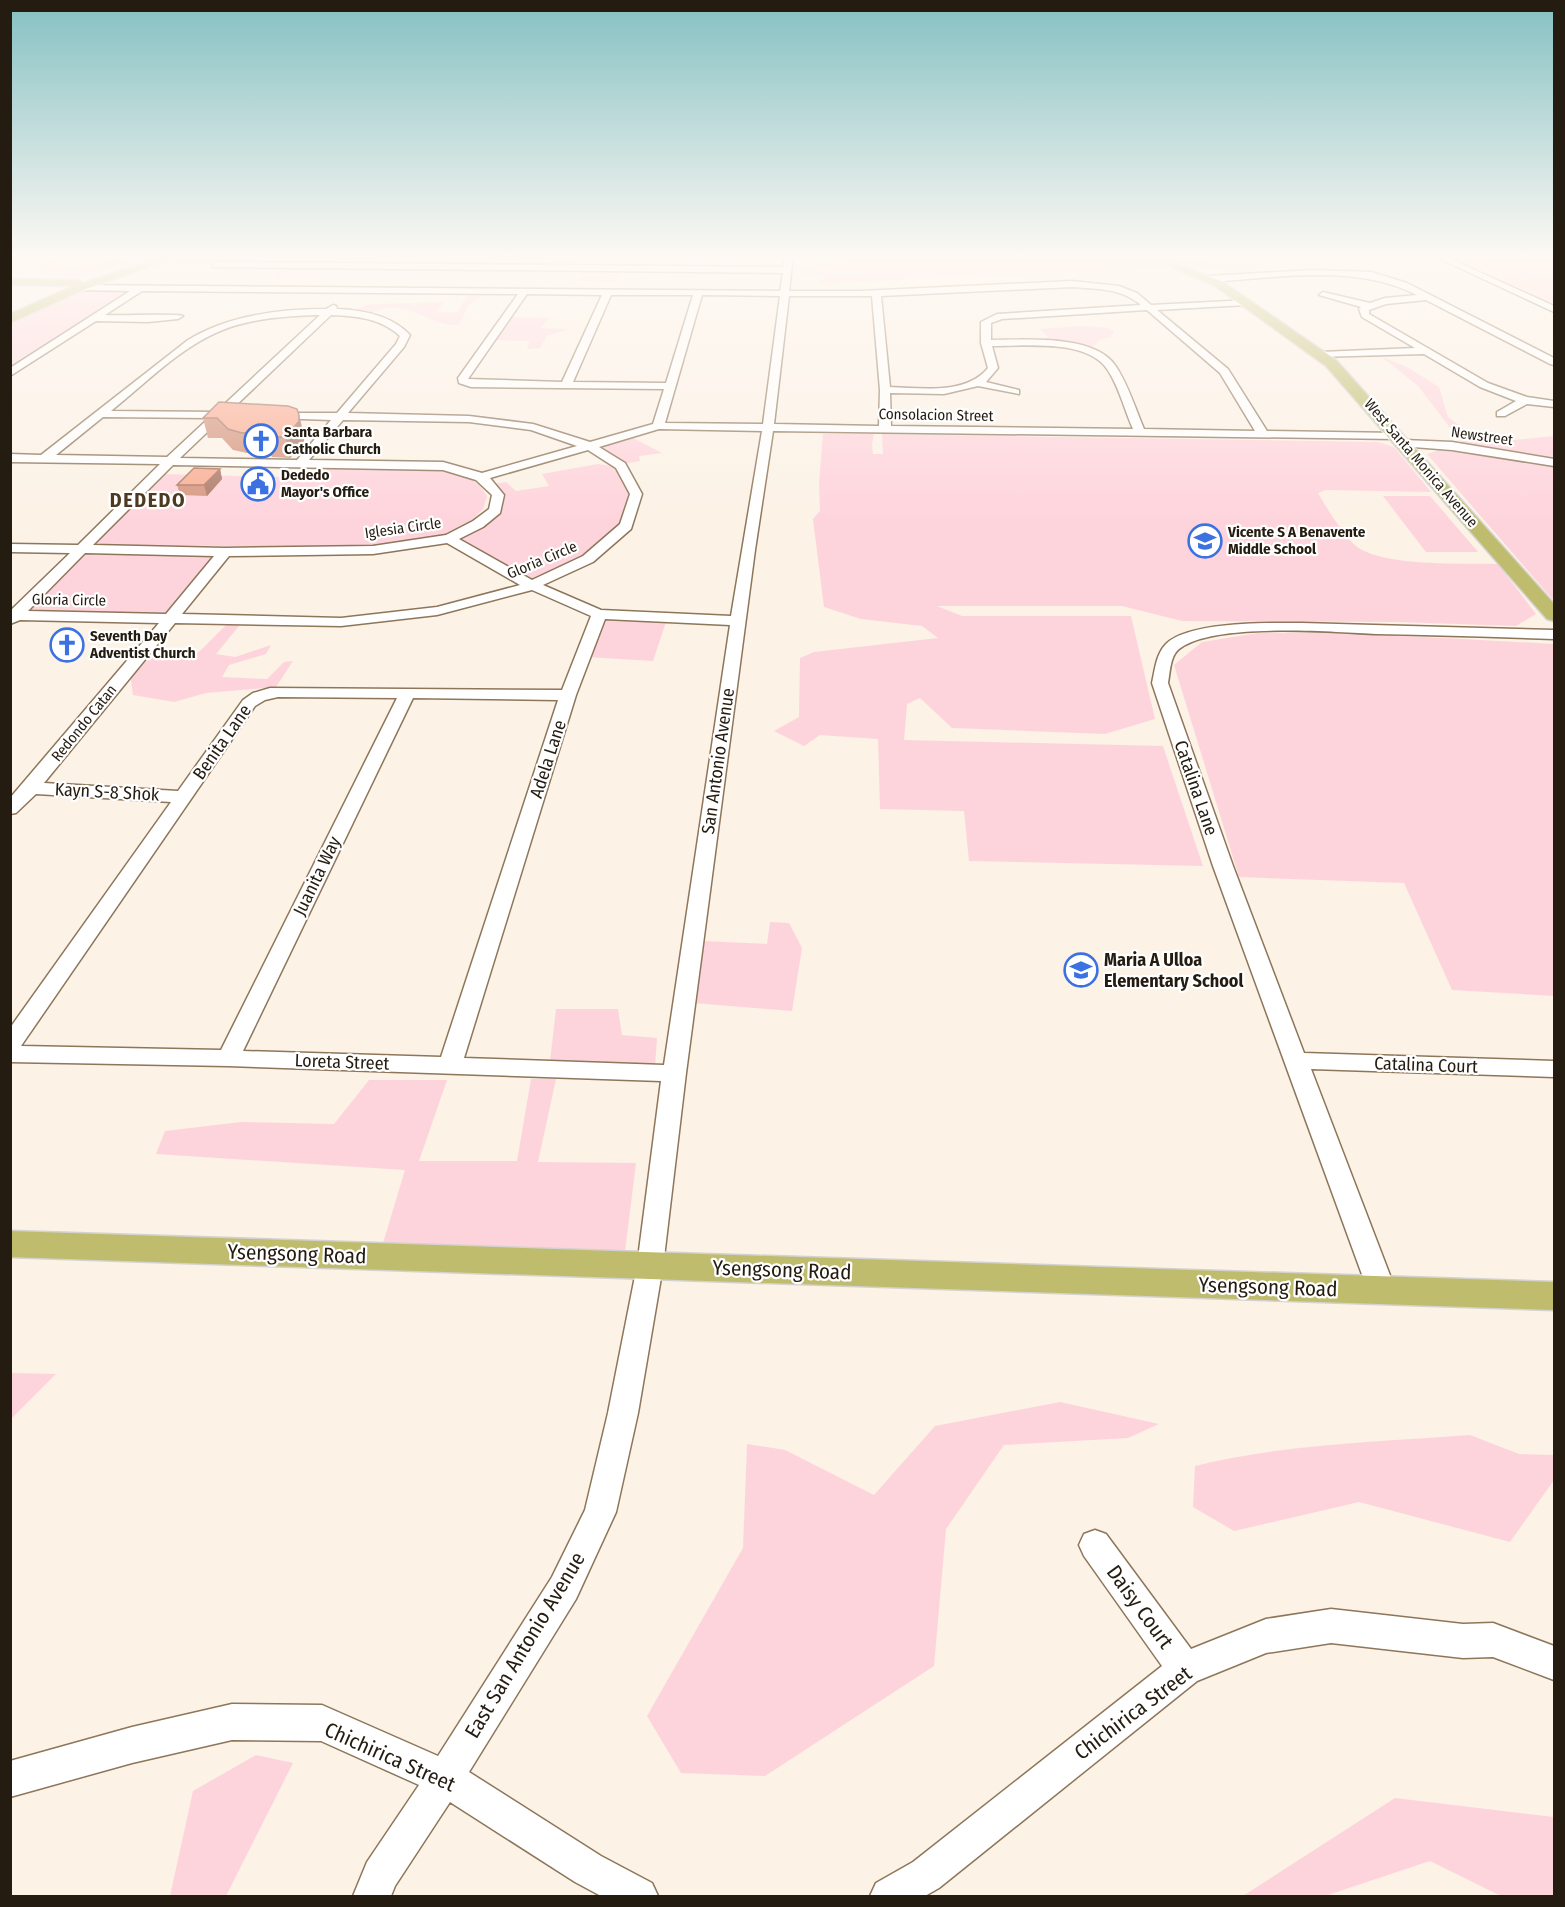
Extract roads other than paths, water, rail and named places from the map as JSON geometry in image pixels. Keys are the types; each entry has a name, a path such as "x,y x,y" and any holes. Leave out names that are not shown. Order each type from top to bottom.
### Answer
{"main road":[{"name":"West Santa Monica Avenue","path":"1307,345 1347,379 1554,615"},
{"name":"Ysengsong Road","path":"10,1244 1554,1296"}],"street":[{"path":"10,373 53,345"},
{"path":"46,457 187,345"},
{"path":"12,617 172,459 294,345"},
{"path":"301,462 400,345"},
{"path":"486,345 462,379 471,384 670,386"},
{"path":"566,385 584,345"},
{"path":"658,426 682,345"},
{"name":"San Antonio Avenue","path":"650,1266 674,1073 738,621 768,428 778,345"},
{"path":"881,345 885,390 885,429"},
{"path":"885,390 942,390 978,383 988,377 993,368 987,345"},
{"path":"1062,345 1096,355 1110,365 1140,433"},
{"path":"1193,345 1224,371 1263,434"},
{"path":"1414,345 1484,385 1525,400 1554,404"},
{"path":"1521,345 1554,362"},
{"path":"1321,355 1424,351"},
{"path":"978,383 1015,392"},
{"path":"1501,414 1525,400"},
{"path":"100,414 241,415"},
{"name":"Gloria Circle","path":"12,617 340,622 437,611 531,585 588,559 626,526 636,494 621,466 590,446 533,427 469,419 263,416"},
{"name":"Consolacion Street","path":"482,477 658,426 1263,434 1401,440"},
{"name":"Newstreet","path":"1401,440 1554,463"},
{"path":"10,458 172,459 443,466 482,477"},
{"name":"Iglesia Circle","path":"10,548 225,552 373,550 449,539 478,524 495,510 498,495 490,482 482,477"},
{"path":"449,539 531,585 599,614 738,621"},
{"name":"Redondo Catan","path":"10,810 31,789 225,552"},
{"name":"Adela Lane","path":"450,1065 568,695 599,614"},
{"name":"Catalina Lane","path":"1383,1291 1222,866 1160,683 1165,657 1173,645 1191,637 1227,630 1274,627 1554,634"},
{"name":"Benita Lane","path":"10,1046 249,703 260,695 278,692 568,695"},
{"name":"Juanita Way","path":"228,1058 407,694"},
{"name":"Kayn S-8 Shok","path":"31,789 184,796"},
{"name":"Loreta Street","path":"10,1054 228,1058 674,1073"},
{"name":"Catalina Court","path":"1297,1061 1554,1069"},
{"name":"East San Antonio Avenue","path":"372,1896 380,1875 445,1778 564,1588 600,1512 623,1413 650,1266"},
{"name":"Daisy Court","path":"1095,1545 1185,1669"},
{"name":"Chichirica Street","path":"889,1896 926,1875 1185,1669 1266,1636 1332,1626 1463,1641 1493,1640 1554,1664"},
{"name":"Chichirica Street","path":"10,1779 132,1745 232,1722 322,1724 445,1778 588,1869 639,1896"}],"place":[{"name":"Santa Barbara Catholic Church","path":"261,441"},
{"name":"Dededo Mayor's Office","path":"258,484"},
{"name":"Vicente S A Benavente Middle School","path":"1205,541"},
{"name":"Seventh Day Adventist Church","path":"67,645"},
{"name":"Maria A Ulloa Elementary School","path":"1081,970"}],"district":[{"name":"DEDEDO","path":"148,500"}]}
